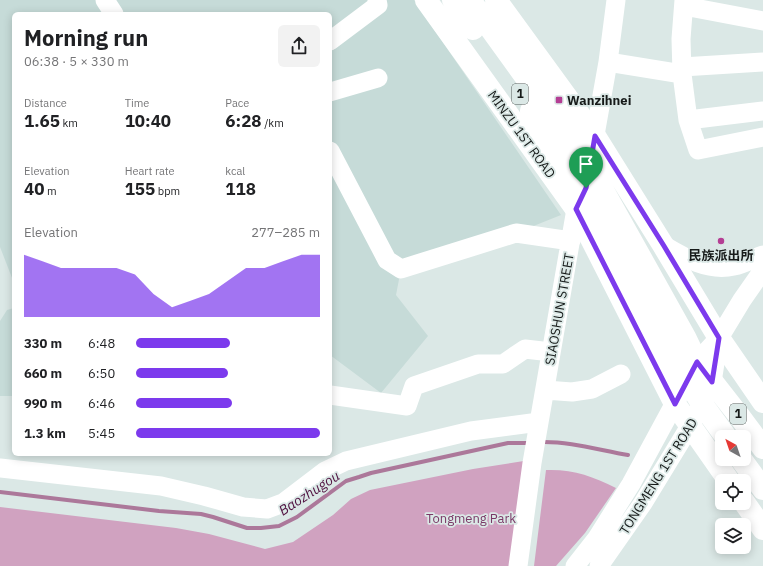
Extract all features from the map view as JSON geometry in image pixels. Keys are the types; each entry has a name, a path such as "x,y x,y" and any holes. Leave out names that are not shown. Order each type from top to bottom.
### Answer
{"main road":[{"name":"MINZU 1ST ROAD","path":"426,0 576,209 675,404 724,474"},
{"name":"MINZU 1ST ROAD","path":"453,0 586,188 661,335 688,382 721,430"},
{"name":"1","path":"470,0 589,165 685,337 697,362 763,448"},
{"name":"1","path":"496,0 595,136 664,246 719,338 763,402"},
{"path":"747,466 763,489"},
{"path":"750,510 763,528"}],"street":[{"path":"105,0 113,12"},
{"path":"332,40 378,5 377,0"},
{"name":"SIAOSHUN STREET","path":"518,566 532,463 544,390 552,352 576,209 586,188 608,62 616,0"},
{"path":"763,21 739,8 684,3 681,39 682,71 688,120 698,150 763,137"},
{"path":"608,62 682,71 763,62"},
{"path":"332,91 378,78"},
{"path":"688,120 763,111"},
{"path":"332,155 387,260 401,269 516,233 571,241"},
{"path":"664,246 684,258 708,267 734,266 763,254"},
{"path":"719,338 742,300 763,270"},
{"name":"TONGMENG 1ST ROAD","path":"575,566 597,538 631,484 688,382 697,362 719,338"},
{"name":"TONGMENG 1ST ROAD","path":"598,566 643,503 702,404 712,382 719,338"},
{"path":"332,395 407,406 414,386 478,364 503,364 525,349 552,352"},
{"path":"544,390 572,392 592,389 621,374"},
{"path":"0,468 161,486 243,507 267,510 283,503 325,471 346,461 471,431 538,427"}],"shaded area":[{"path":"0,0 414,0 561,215 516,233 401,269 396,295 428,336 381,393 332,356 332,12 12,12 12,278 0,247"},
{"path":"12,309 12,396 0,396 0,321 7,310"}],"green space":[{"name":"Tongmeng Park","path":"530,460 513,566 0,566 0,507 176,528 209,534 265,549 293,542 333,515 351,499 370,490 473,469"},
{"path":"546,470 582,474 616,488 585,533 556,566 534,566"}],"waterway":[{"name":"Baozhugou","path":"540,442 573,444 628,455"},
{"name":"Baozhugou","path":"0,492 159,511 201,514 247,528 261,528 279,526 297,517 346,481 371,473 508,443 531,443"}],"place":[{"name":"Wanzihnei","path":"559,100"},
{"name":"民族派出所","path":"721,241"}],"route":[{"path":"595,136 664,246 719,338 712,382 697,362 688,382 675,404 576,209 586,188 595,136"}]}
